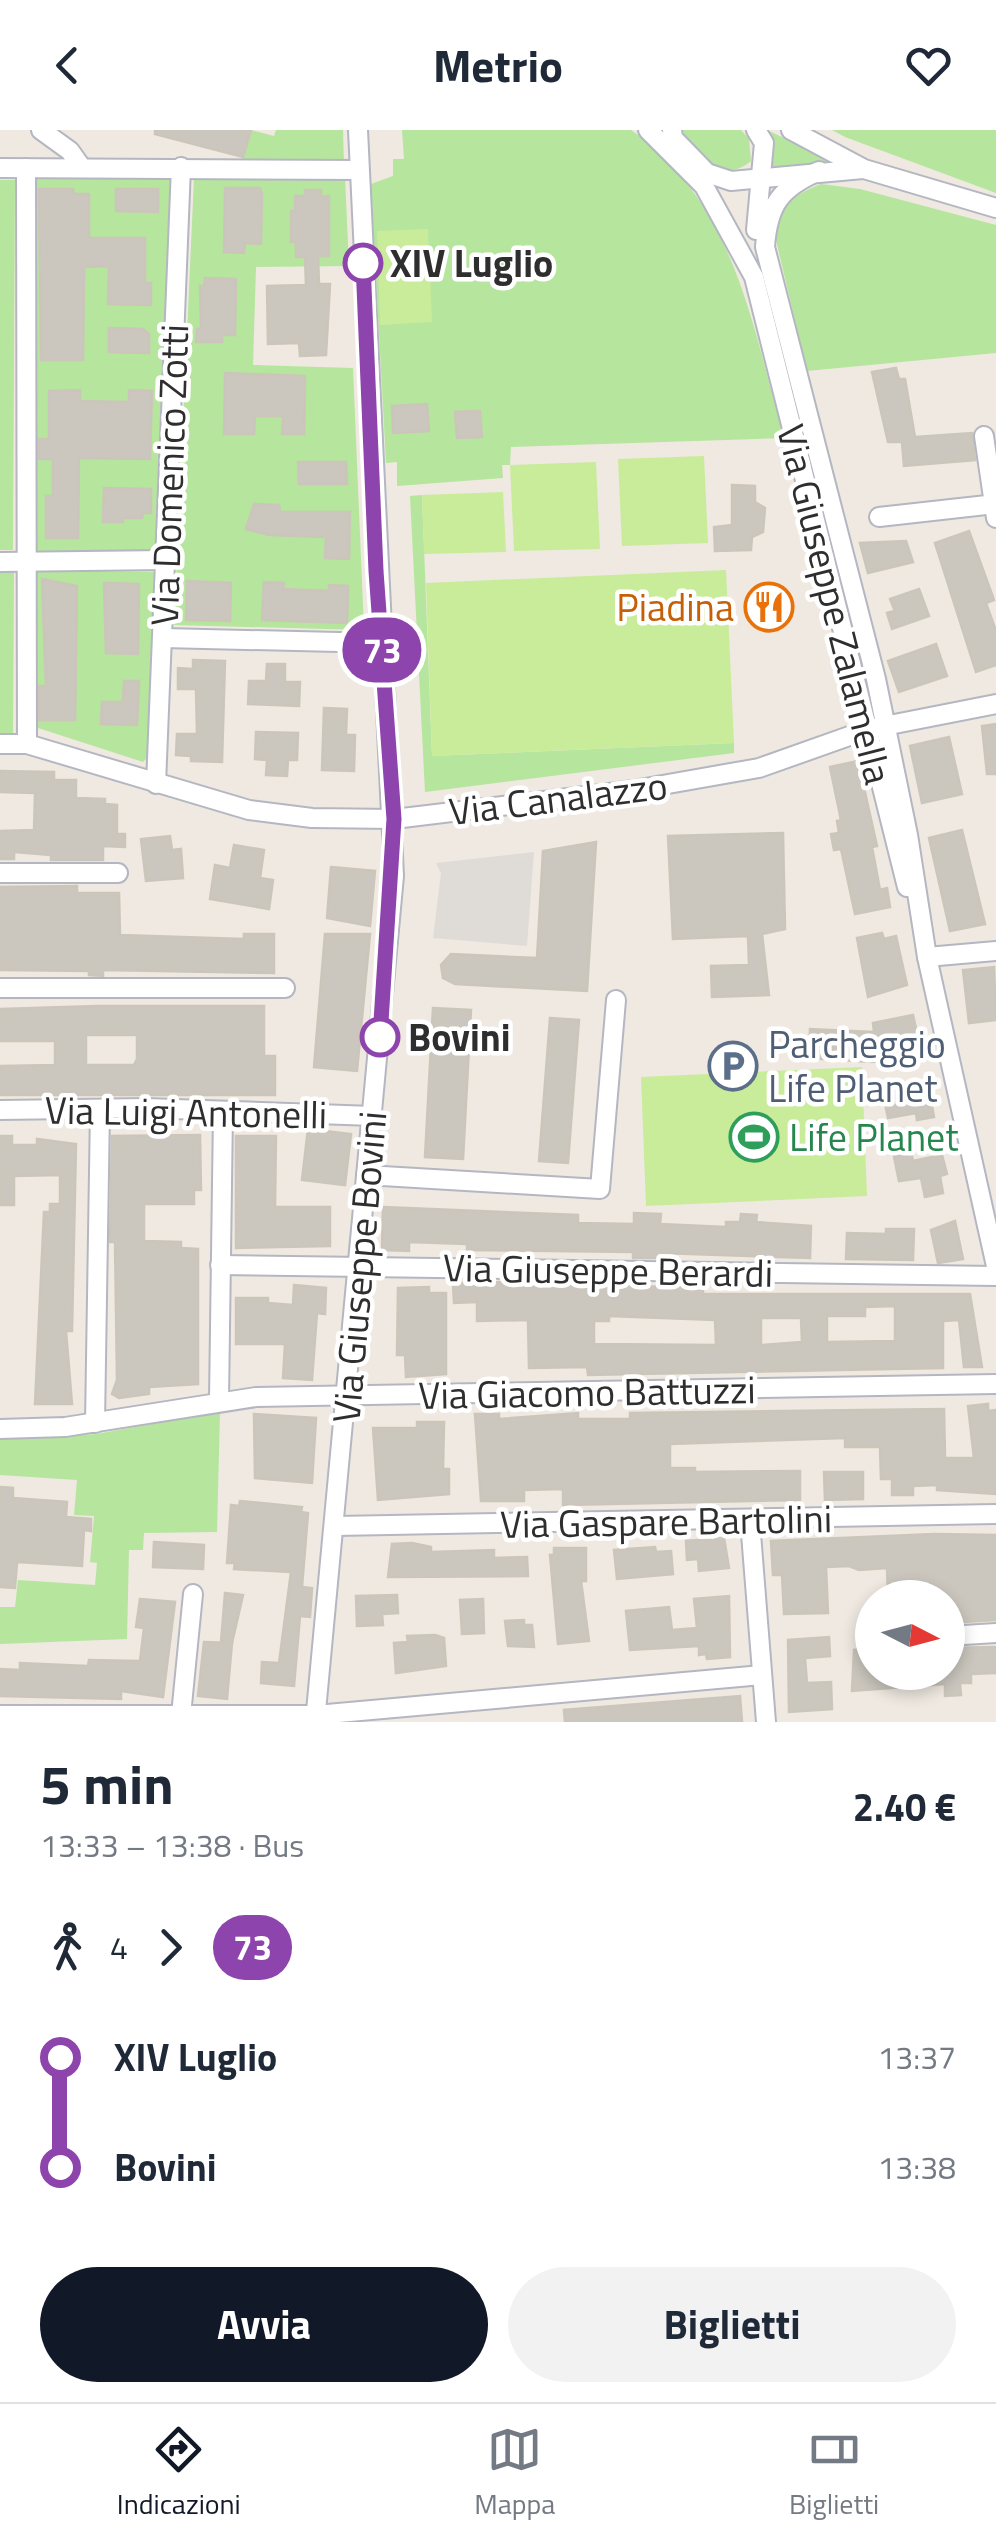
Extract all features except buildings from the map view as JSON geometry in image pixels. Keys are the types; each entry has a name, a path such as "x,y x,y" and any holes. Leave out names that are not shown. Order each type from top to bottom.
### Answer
{"street":[{"path":"41,130 70,151 82,168"},
{"name":"Via Giuseppe Bovini","path":"316,1718 394,876 358,130"},
{"name":"Via Giuseppe Zalamella","path":"648,130 683,161 727,222 754,277"},
{"name":"Via Giuseppe Zalamella","path":"756,130 764,144 756,236 759,265 791,385 804,408"},
{"path":"791,130 864,169 996,208"},
{"name":"Via Giuseppe Zalamella","path":"669,133 707,173 736,225 754,277 834,592 884,723 900,864 921,930 992,1233 996,1266"},
{"name":"Via Domenico Zotti","path":"156,784 181,167"},
{"path":"0,168 359,170"},
{"path":"26,168 27,744"},
{"path":"707,173 730,180 864,169"},
{"name":"Via Giuseppe Zalamella","path":"819,171 793,182 778,195 767,216 765,246 884,723 908,835 921,930"},
{"path":"879,517 995,509 984,436"},
{"path":"0,562 167,560"},
{"path":"163,638 381,643"},
{"name":"Via Canalazzo","path":"0,744 27,744 249,810 312,818 394,819 634,790 758,768 884,723 996,704"},
{"path":"0,873 118,873"},
{"path":"927,956 996,951"},
{"path":"0,988 285,988"},
{"path":"366,1175 600,1188 616,1000"},
{"path":"94,1422 100,1109"},
{"name":"Via Luigi Antonelli","path":"0,1110 372,1116"},
{"path":"219,1400 222,1112"},
{"name":"Via Giuseppe Berardi","path":"220,1265 996,1276"},
{"name":"Via Giacomo Battuzzi","path":"0,1429 94,1422 219,1400 996,1384"},
{"name":"Via Gaspare Bartolini","path":"336,1526 996,1514"},
{"path":"750,1520 766,1722"},
{"path":"181,1716 193,1594"},
{"path":"965,1635 996,1634"},
{"path":"0,1714 316,1718 451,1713 762,1675"}],"green space":[{"path":"251,130 274,136 276,130 343,130 344,166 242,159"},
{"path":"402,130 631,130 666,159 694,192 716,229 749,309 784,438 511,447 510,465 502,465 503,478 397,486 397,462 386,463 371,184 393,176 393,159 404,159"},
{"path":"677,130 741,130 749,139 751,161 729,170 710,164"},
{"path":"767,130 826,158 826,163 770,168"},
{"path":"832,130 996,130 996,193 845,137"},
{"path":"345,177 349,266 256,267 253,365 353,368 364,630 174,625 194,178"},
{"path":"171,178 157,551 36,552 36,179"},
{"path":"0,180 15,180 13,550 0,550"},
{"path":"821,184 860,189 996,225 996,353 807,371 775,236 779,216 789,202"},
{"path":"428,229 432,322 380,325 377,231"},
{"path":"704,456 708,543 622,546 618,459"},
{"path":"596,462 600,549 514,551 510,465"},
{"path":"503,492 506,552 424,554 422,495"},
{"path":"422,495 432,756 734,743 734,753 425,792 410,496"},
{"path":"37,570 155,572 149,756 143,762 35,727"},
{"path":"726,570 734,743 432,756 426,583"},
{"path":"0,572 14,572 13,738 0,738"},
{"name":"Life Planet","path":"862,1067 867,1196 646,1206 641,1077"},
{"path":"220,1412 217,1532 144,1533 143,1550 129,1550 127,1639 0,1644 0,1607 15,1607 18,1580 95,1585 97,1563 90,1562 94,1516 74,1515 77,1480 0,1475 0,1439 96,1434"}],"shaded area":[{"path":"534,852 527,946 433,938 441,873 436,863"}],"bus line":[{"name":"73","path":"363,263 376,571 394,819 394,876 380,1037"}],"place":[{"name":"XIV Luglio","path":"363,263"},
{"name":"Piadina","path":"769,607"},
{"name":"Bovini","path":"380,1037"},
{"name":"Parcheggio Life Planet","path":"733,1066"},
{"name":"Life Planet","path":"754,1137"}]}
